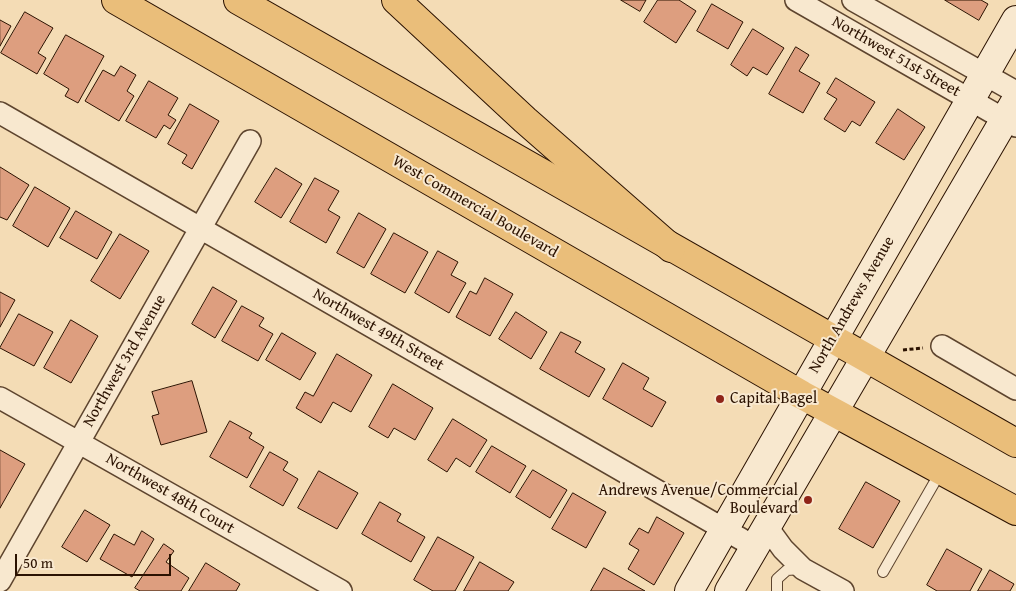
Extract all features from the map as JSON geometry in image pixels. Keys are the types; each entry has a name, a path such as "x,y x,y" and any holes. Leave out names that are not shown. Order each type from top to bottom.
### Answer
{"main road":[{"name":"West Commercial Boulevard","path":"116,0 802,395 1016,510"},
{"path":"238,0 1016,443"},
{"path":"396,0 525,120 671,248"},
{"name":"North Andrews Avenue","path":"689,591 1016,20"},
{"path":"729,591 866,357 1012,115"}],"street":[{"name":"Northwest 51st Street","path":"796,0 970,100 1012,115"},
{"name":"Northwest 51st Street","path":"853,0 885,8 984,74 1016,92"},
{"path":"866,40 885,8"},
{"name":"Northwest 49th Street","path":"0,113 723,529 761,537"},
{"name":"Northwest 3rd Avenue","path":"0,581 250,141"},
{"path":"942,346 1016,389"},
{"name":"Northwest 48th Court","path":"0,398 341,591"},
{"path":"761,537 783,549 803,569 842,591"}],"lane":[{"path":"882,572 941,471"},
{"path":"777,591 777,579 787,570 803,569"}],"building":[{"path":"621,0 646,0 640,11"},
{"path":"658,0 679,0 696,11 676,43 644,22"},
{"path":"945,0 981,0 988,4 979,20"},
{"path":"712,4 743,22 728,49 697,31"},
{"path":"25,12 53,28 38,53 46,58 37,74 1,53"},
{"path":"0,20 11,26 0,46"},
{"path":"753,29 784,48 767,75 753,67 747,76 731,65"},
{"path":"66,35 104,56 78,103 65,96 69,89 44,74"},
{"path":"796,47 809,55 799,71 820,83 803,113 769,94"},
{"path":"121,66 136,75 127,91 134,96 119,121 85,101 103,70 114,76"},
{"path":"836,78 875,102 860,126 852,121 845,132 824,119 837,99 827,93"},
{"path":"149,81 178,98 168,115 176,120 170,129 164,125 156,138 126,121"},
{"path":"190,104 219,121 192,169 182,163 187,155 168,144"},
{"path":"898,109 925,127 904,160 876,143"},
{"path":"0,167 29,185 7,220 0,217"},
{"path":"276,168 302,184 281,218 255,202"},
{"path":"315,178 339,191 328,210 340,217 326,243 290,222"},
{"path":"35,187 70,208 48,247 13,226"},
{"path":"76,211 112,232 97,259 60,238"},
{"path":"359,213 386,229 364,268 337,253"},
{"path":"394,233 428,252 405,293 371,274"},
{"path":"120,234 149,251 120,299 91,281"},
{"path":"438,251 458,262 451,275 466,283 449,313 415,293"},
{"path":"485,278 513,294 490,336 456,317 470,291 476,294"},
{"path":"213,287 237,301 215,338 192,324"},
{"path":"0,292 15,300 0,327"},
{"path":"242,306 264,318 259,326 273,334 258,361 222,341"},
{"path":"516,312 547,332 531,359 499,339"},
{"path":"19,314 53,332 34,366 0,348"},
{"path":"71,320 98,336 71,383 44,368"},
{"path":"561,332 581,342 575,352 605,369 589,397 540,369"},
{"path":"282,333 316,353 300,380 266,360"},
{"path":"337,354 372,375 351,412 333,402 321,423 296,408 305,392 313,396"},
{"path":"623,363 649,378 643,389 666,402 652,427 603,399"},
{"path":"192,381 207,432 161,445 152,416 159,414 152,392"},
{"path":"393,384 433,408 415,440 394,428 388,438 369,427"},
{"path":"453,419 487,440 470,467 456,458 447,472 428,460"},
{"path":"230,421 252,433 249,438 264,447 247,478 210,457"},
{"path":"492,446 526,466 510,493 476,472"},
{"path":"0,450 25,464 0,508"},
{"path":"270,452 288,462 283,470 298,479 283,506 250,487"},
{"path":"533,470 567,490 550,518 516,497"},
{"path":"319,471 358,493 337,529 298,508"},
{"path":"866,482 900,501 873,548 839,529"},
{"path":"573,493 606,512 586,548 552,529"},
{"path":"380,502 401,514 397,521 425,537 411,562 362,534"},
{"path":"85,510 110,525 87,562 62,547"},
{"path":"657,517 684,533 654,585 628,569 639,550 629,544 639,528 648,533"},
{"path":"142,531 154,539 132,577 100,559 114,534 134,545"},
{"path":"438,537 474,557 455,591 433,591 414,580"},
{"path":"164,544 174,551 166,562 189,578 181,591 140,591 135,588"},
{"path":"947,549 982,569 970,591 937,591 927,585"},
{"path":"480,562 514,582 508,591 464,591"},
{"path":"206,563 240,584 236,591 189,591"},
{"path":"604,568 645,591 591,591"},
{"path":"990,570 1014,584 1010,591 978,591"}],"place":[{"name":"Capital Bagel","path":"720,399"},
{"name":"Andrews Avenue/Commercial Boulevard","path":"808,500"}]}
